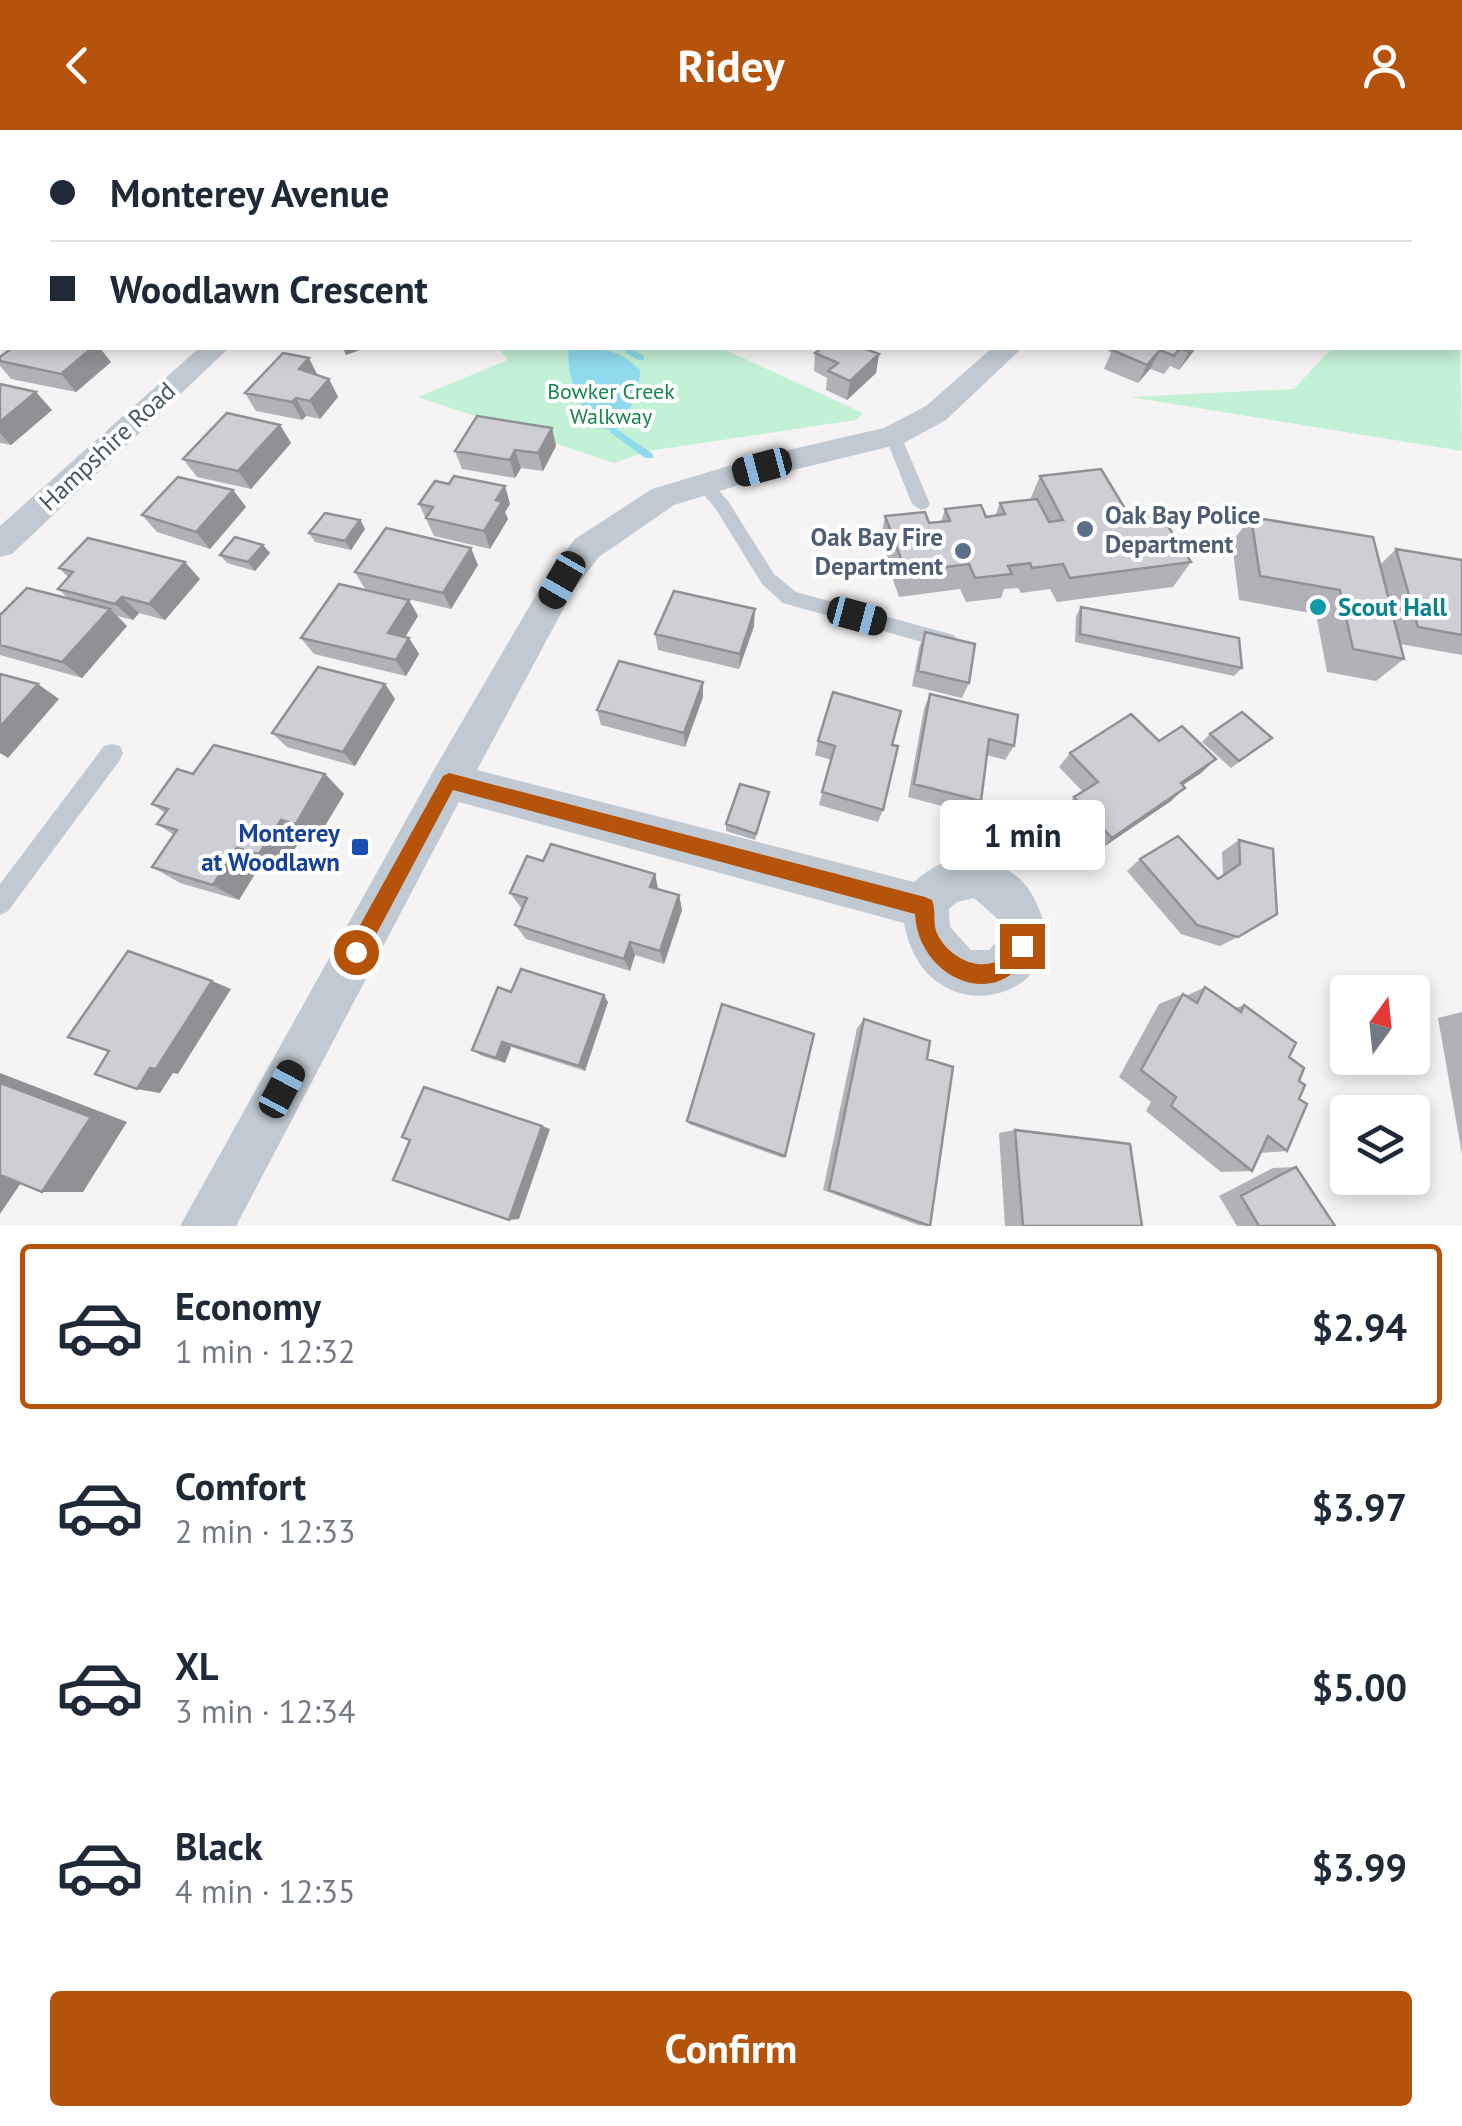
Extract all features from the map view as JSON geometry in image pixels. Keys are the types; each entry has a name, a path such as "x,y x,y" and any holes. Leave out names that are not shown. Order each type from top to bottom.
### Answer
{"street":[{"name":"Hampshire Road","path":"0,545 213,350"},
{"path":"208,1226 449,781 562,580 587,548 634,513 703,483 893,436 936,413 1006,350"},
{"path":"449,781 925,907"}],"lane":[{"path":"893,436 921,504"},
{"path":"703,483 722,505 768,579 790,598 957,644"},
{"path":"0,903 112,753"}],"green space":[{"name":"Bowker Creek Walkway","path":"500,350 725,350 863,413 856,420 648,451 614,463 418,397 508,360"},
{"path":"1330,350 1460,350 1462,451 1130,397 1294,389"}],"water":[{"path":"569,350 608,351 640,370 628,420 615,431 595,427 575,389"}],"building":[{"path":"9,350 90,350 61,374 0,361"},
{"path":"868,350 879,354 850,381 828,371 838,363 815,353"},
{"path":"1112,350 1160,350 1147,365"},
{"path":"283,353 309,358 299,369 329,379 310,401 296,398 292,402 245,393"},
{"path":"0,384 36,392 0,422"},
{"path":"227,413 280,425 238,471 183,459"},
{"path":"477,416 552,428 538,453 515,450 510,460 455,451"},
{"path":"1101,469 1127,512 1157,509 1191,562 1070,578 1063,564 1008,566 1012,574 975,578 969,564 906,572 885,516 925,512 929,523 950,521 945,509 981,505 986,517 1005,514 1000,503 1037,499 1049,522 1063,520 1040,476"},
{"path":"454,476 505,486 496,500 502,502 484,531 426,518 433,507 419,504 435,481 449,484"},
{"path":"178,477 233,490 196,532 142,515"},
{"path":"325,513 360,520 345,541 309,533"},
{"path":"1251,517 1373,537 1404,659 1353,649 1340,590 1260,576"},
{"path":"386,528 471,548 443,593 355,572"},
{"path":"235,537 263,545 248,562 220,555"},
{"path":"88,538 185,562 149,604 122,597 115,604 58,589 73,572 59,568"},
{"path":"1396,549 1462,560 1462,635 1418,627"},
{"path":"339,584 409,600 388,633 409,638 396,660 301,638"},
{"path":"27,588 110,609 62,662 0,645 0,615"},
{"path":"674,591 755,609 740,654 655,634"},
{"path":"1081,607 1239,638 1242,668 1080,634"},
{"path":"925,632 975,644 969,683 918,671"},
{"path":"619,661 703,682 684,733 597,710"},
{"path":"318,667 385,684 343,752 272,733"},
{"path":"0,674 38,684 0,727"},
{"path":"833,692 901,711 892,745 898,746 883,810 822,792 835,746 818,741"},
{"path":"930,694 1018,715 1014,746 989,739 981,801 914,784"},
{"path":"1242,712 1272,738 1239,761 1210,734"},
{"path":"1131,714 1159,741 1182,726 1216,759 1181,783 1185,788 1112,838 1074,797 1098,782 1070,753"},
{"path":"214,745 325,774 296,824 281,820 259,854 237,848 213,885 152,867 177,830 157,824 168,809 152,804 177,769 193,774"},
{"path":"740,784 769,792 756,834 726,824"},
{"path":"1178,836 1218,879 1240,864 1239,840 1273,849 1277,914 1238,937 1197,925 1140,859"},
{"path":"551,844 655,874 650,887 679,895 660,951 630,942 624,959 515,925 527,898 510,893 527,856 543,861"},
{"path":"128,951 212,981 156,1069 150,1068 137,1089 95,1074 109,1051 68,1037"},
{"path":"521,969 604,995 579,1066 502,1042 496,1058 472,1050 498,987 511,992"},
{"path":"1205,987 1241,1012 1244,1005 1296,1043 1289,1057 1304,1068 1299,1081 1305,1085 1299,1099 1307,1104 1287,1151 1268,1136 1252,1171 1171,1106 1176,1097 1141,1070 1183,994 1197,1003"},
{"path":"722,1004 814,1034 785,1156 687,1121"},
{"path":"864,1019 930,1041 927,1059 953,1067 930,1226 829,1190"},
{"path":"0,1083 91,1117 42,1192 0,1175"},
{"path":"424,1087 542,1126 509,1220 393,1180 410,1140 402,1137"},
{"path":"1015,1130 1130,1144 1142,1226 1023,1226"},
{"path":"1296,1167 1335,1226 1259,1226 1241,1196"}],"waterway":[{"path":"629,351 641,358"},
{"path":"615,431 649,456"}],"place":[{"name":"Oak Bay Police Department","path":"1085,529"},
{"name":"Oak Bay Fire Department","path":"963,551"},
{"name":"Scout Hall","path":"1318,607"},
{"name":"Monterey at Woodlawn","path":"360,847"}],"route":[{"path":"356,952 449,781 925,907 926,932 940,956 964,972 990,975 1012,964 1022,946"}]}
